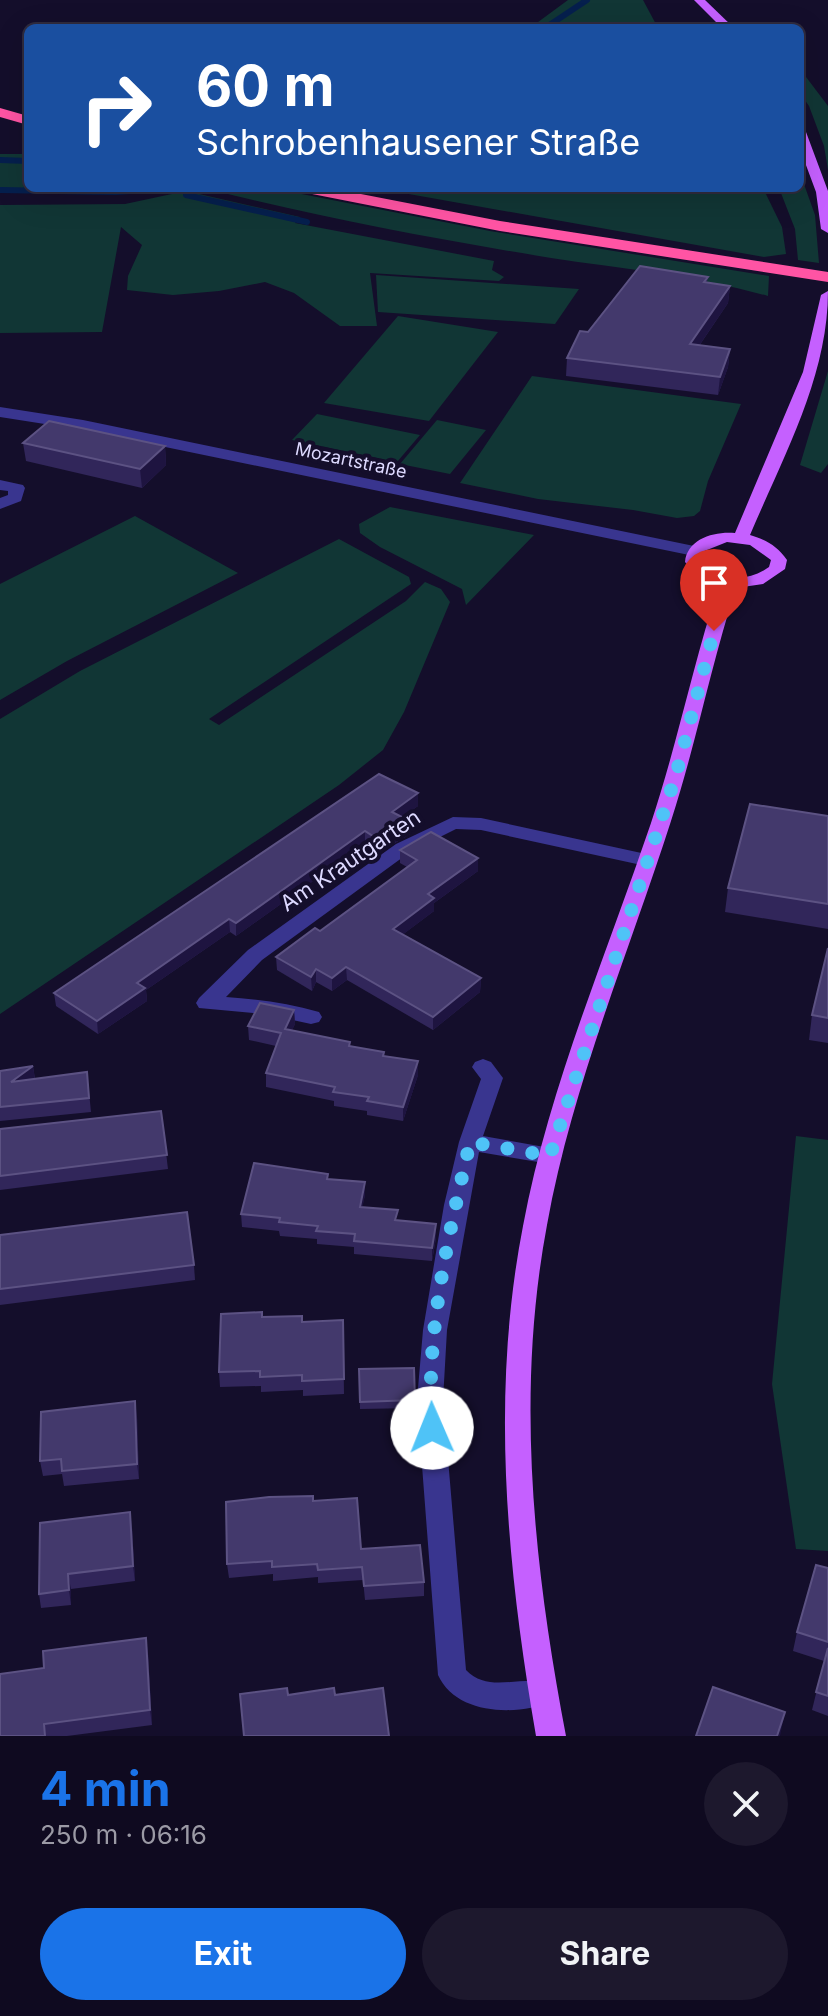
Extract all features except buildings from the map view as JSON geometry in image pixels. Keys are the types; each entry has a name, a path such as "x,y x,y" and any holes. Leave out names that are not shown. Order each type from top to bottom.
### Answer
{"highway":[{"path":"0,112 24,120"},
{"path":"327,192 500,226 828,277"}],"main road":[{"path":"699,0 724,24"},
{"path":"804,143 819,183 827,223"},
{"path":"741,538 810,372 828,295"},
{"path":"741,538 768,547 777,556 778,564 770,575 759,580 729,582 709,576 693,562 694,551 713,540 741,538"},
{"path":"551,1736 542,1693 521,1539 516,1400 526,1275 550,1156 676,775 729,582"}],"street":[{"name":"Mozartstraße","path":"0,412 69,422 694,551"},
{"path":"0,485 17,488 15,498 0,504"},
{"name":"Am Krautgarten","path":"311,1017 265,1007 207,1003 255,955 403,848 429,833 453,823 481,824 646,860"},
{"path":"483,1067 492,1078 470,1142 456,1205 435,1330 430,1400 452,1675 463,1689 489,1696 542,1693"},
{"path":"470,1142 550,1156"}],"green space":[{"path":"568,0 643,0 656,24 535,24"},
{"path":"804,74 828,106 828,170 824,146 804,99"},
{"path":"0,154 24,154 24,192 135,192 113,194 0,192"},
{"path":"804,184 815,215 819,263 798,260 795,229 781,192 804,192"},
{"path":"190,192 300,217 295,223 494,261 492,270 504,277 499,281 370,273 377,326 340,326 294,293 265,282 219,291 173,295 127,290 128,276 142,245 121,227 102,332 0,333 0,205 125,204"},
{"path":"221,192 291,192 490,231 769,276 768,296 687,278 420,235"},
{"path":"398,192 765,192 782,227 786,254 764,257"},
{"path":"376,275 579,289 555,324 378,312"},
{"path":"398,316 498,332 429,421 324,403"},
{"path":"828,371 828,464 821,473 800,465"},
{"path":"532,376 741,404 708,481 700,511 694,516 677,518 538,499 460,483"},
{"path":"317,414 420,435 397,462 292,440"},
{"path":"437,420 486,430 450,474 400,464"},
{"path":"390,507 534,535 466,605 462,589 380,547 360,533 359,524"},
{"path":"135,516 238,573 67,661 0,700 0,584"},
{"path":"339,539 409,577 411,584 209,719 219,725 406,601 425,582 441,589 450,602 404,712 383,750 339,785 0,1014 0,719 80,671"},
{"path":"796,1136 828,1140 828,1551 796,1549 772,1384"}],"waterway":[{"path":"551,24 587,0"},
{"path":"0,160 24,161"},
{"path":"0,190 24,190"},
{"path":"186,195 307,222"}],"route":[{"path":"432,1428 430,1400 435,1330 470,1142 550,1156 676,775 714,631"}]}
